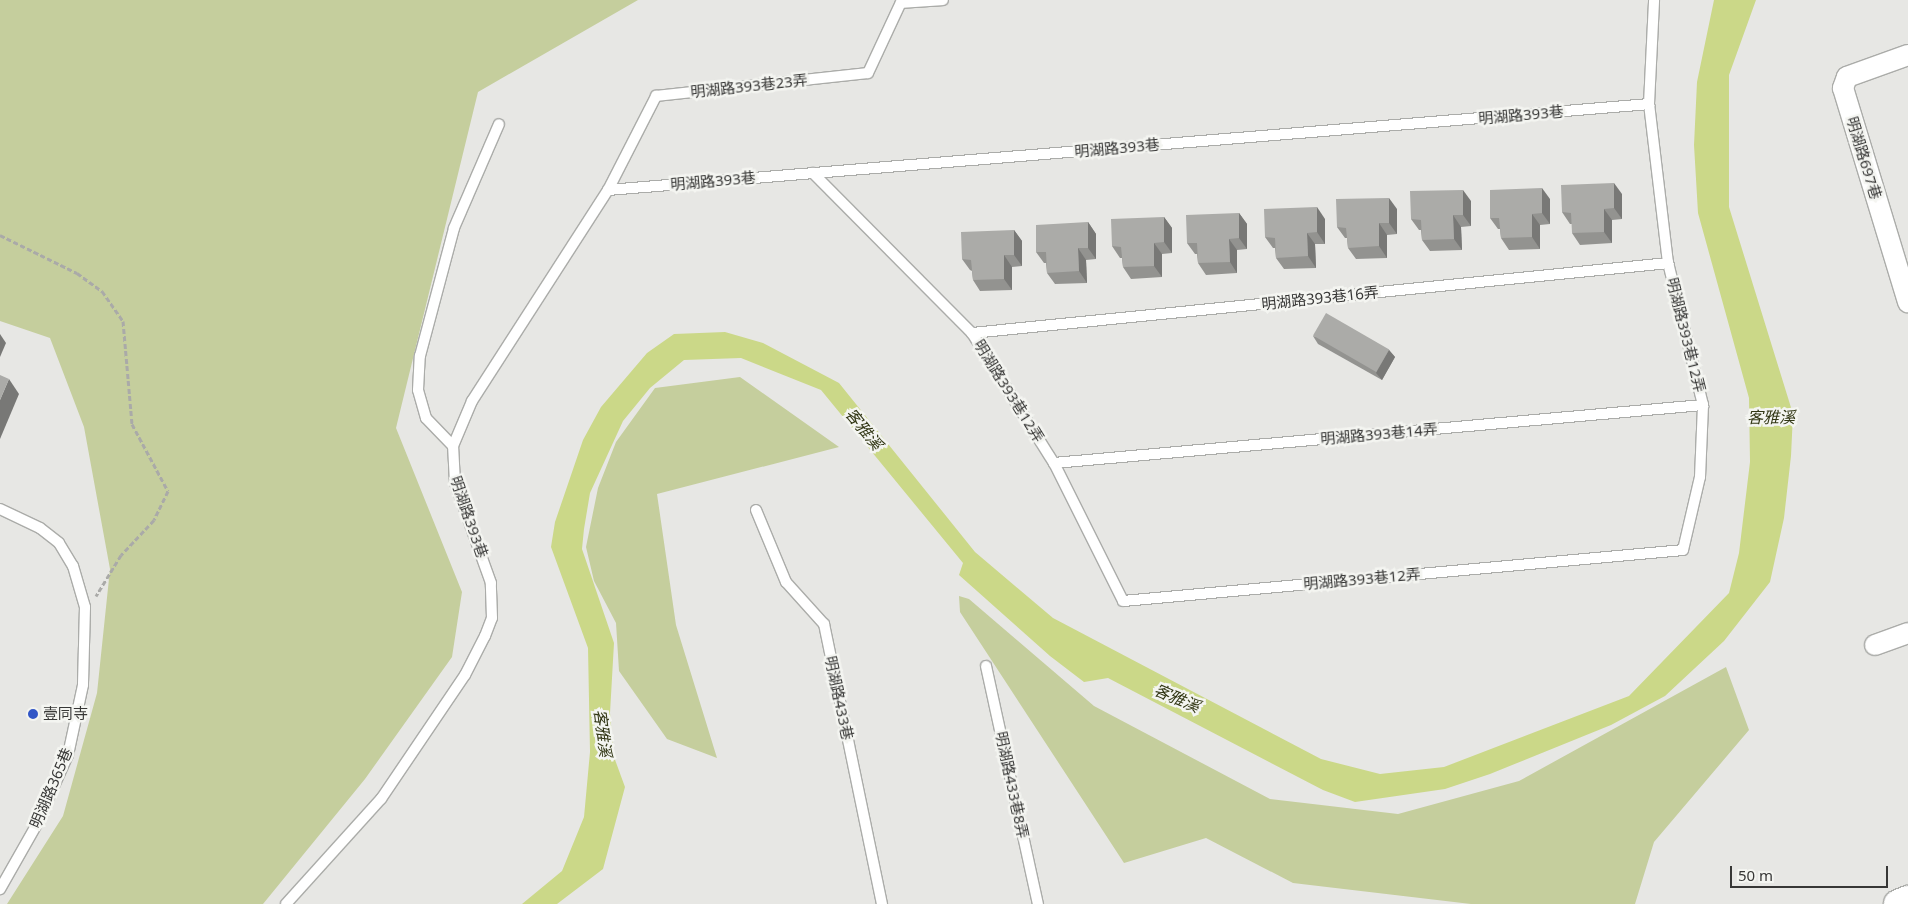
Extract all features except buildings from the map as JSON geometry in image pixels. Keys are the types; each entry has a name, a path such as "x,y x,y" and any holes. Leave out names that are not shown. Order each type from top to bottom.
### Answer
{"main road":[{"path":"1898,904 1908,900"}],"street":[{"name":"明湖路697巷","path":"1908,55 1847,77 1843,88 1908,302"},
{"path":"1875,645 1908,633"}],"lane":[{"path":"901,2 943,0"},
{"name":"明湖路393巷12弄","path":"813,173 972,333 1054,463 1124,602 1683,550 1700,477 1703,405 1668,263 1649,104 1654,0"},
{"name":"明湖路393巷23弄","path":"608,190 656,96 868,73 901,2"},
{"name":"明湖路393巷","path":"286,904 381,799 465,675 485,636 492,618 491,583 456,482 453,446 472,401 608,190 1649,104"},
{"path":"453,446 426,418 418,390 420,356 454,228 500,124"},
{"name":"明湖路393巷16弄","path":"972,333 1668,263"},
{"name":"明湖路393巷14弄","path":"1054,463 1703,405"},
{"name":"明湖路365巷","path":"0,509 40,528 59,543 73,566 85,607 83,685 68,756 37,824 0,889"},
{"name":"明湖路433巷","path":"756,510 786,582 824,624 882,904"},
{"name":"明湖路433巷8弄","path":"986,666 1038,904"}],"path":[{"path":"0,235 77,273 102,291 123,321 132,424 168,492 154,520 121,555 102,591 85,607"}],"shaded area":[{"path":"0,0 638,0 478,92 396,428 462,592 452,657 365,779 263,904 7,904 63,816 97,693 110,569 84,427 50,338 0,321"},
{"path":"740,377 839,447 657,494 676,625 717,758 667,739 619,671 616,623 594,581 586,547 598,488 616,442 655,388"},
{"path":"959,596 969,599 1094,706 1270,799 1398,814 1519,781 1726,667 1749,730 1654,842 1635,904 1471,904 1293,883 1206,838 1124,863 960,612"}],"water":[{"name":"客雅溪","path":"1714,0 1756,0 1729,75 1729,207 1793,414 1791,456 1784,518 1770,582 1724,641 1665,696 1611,725 1490,774 1445,789 1355,802 1323,790 1108,678 1084,682 1050,656 959,575 963,563 821,390 741,358 684,360 650,388 623,421 590,493 584,529 582,549 614,643 610,713 614,757 625,787 603,869 557,904 522,904 562,871 584,817 590,752 588,648 551,547 555,522 583,440 601,407 647,353 674,334 725,332 763,343 839,383 975,552 1053,618 1321,759 1380,774 1444,767 1629,696 1729,593 1739,553 1750,462 1749,398 1698,213 1694,145 1697,82"}],"place":[{"name":"壹同寺","path":"33,714"}]}
